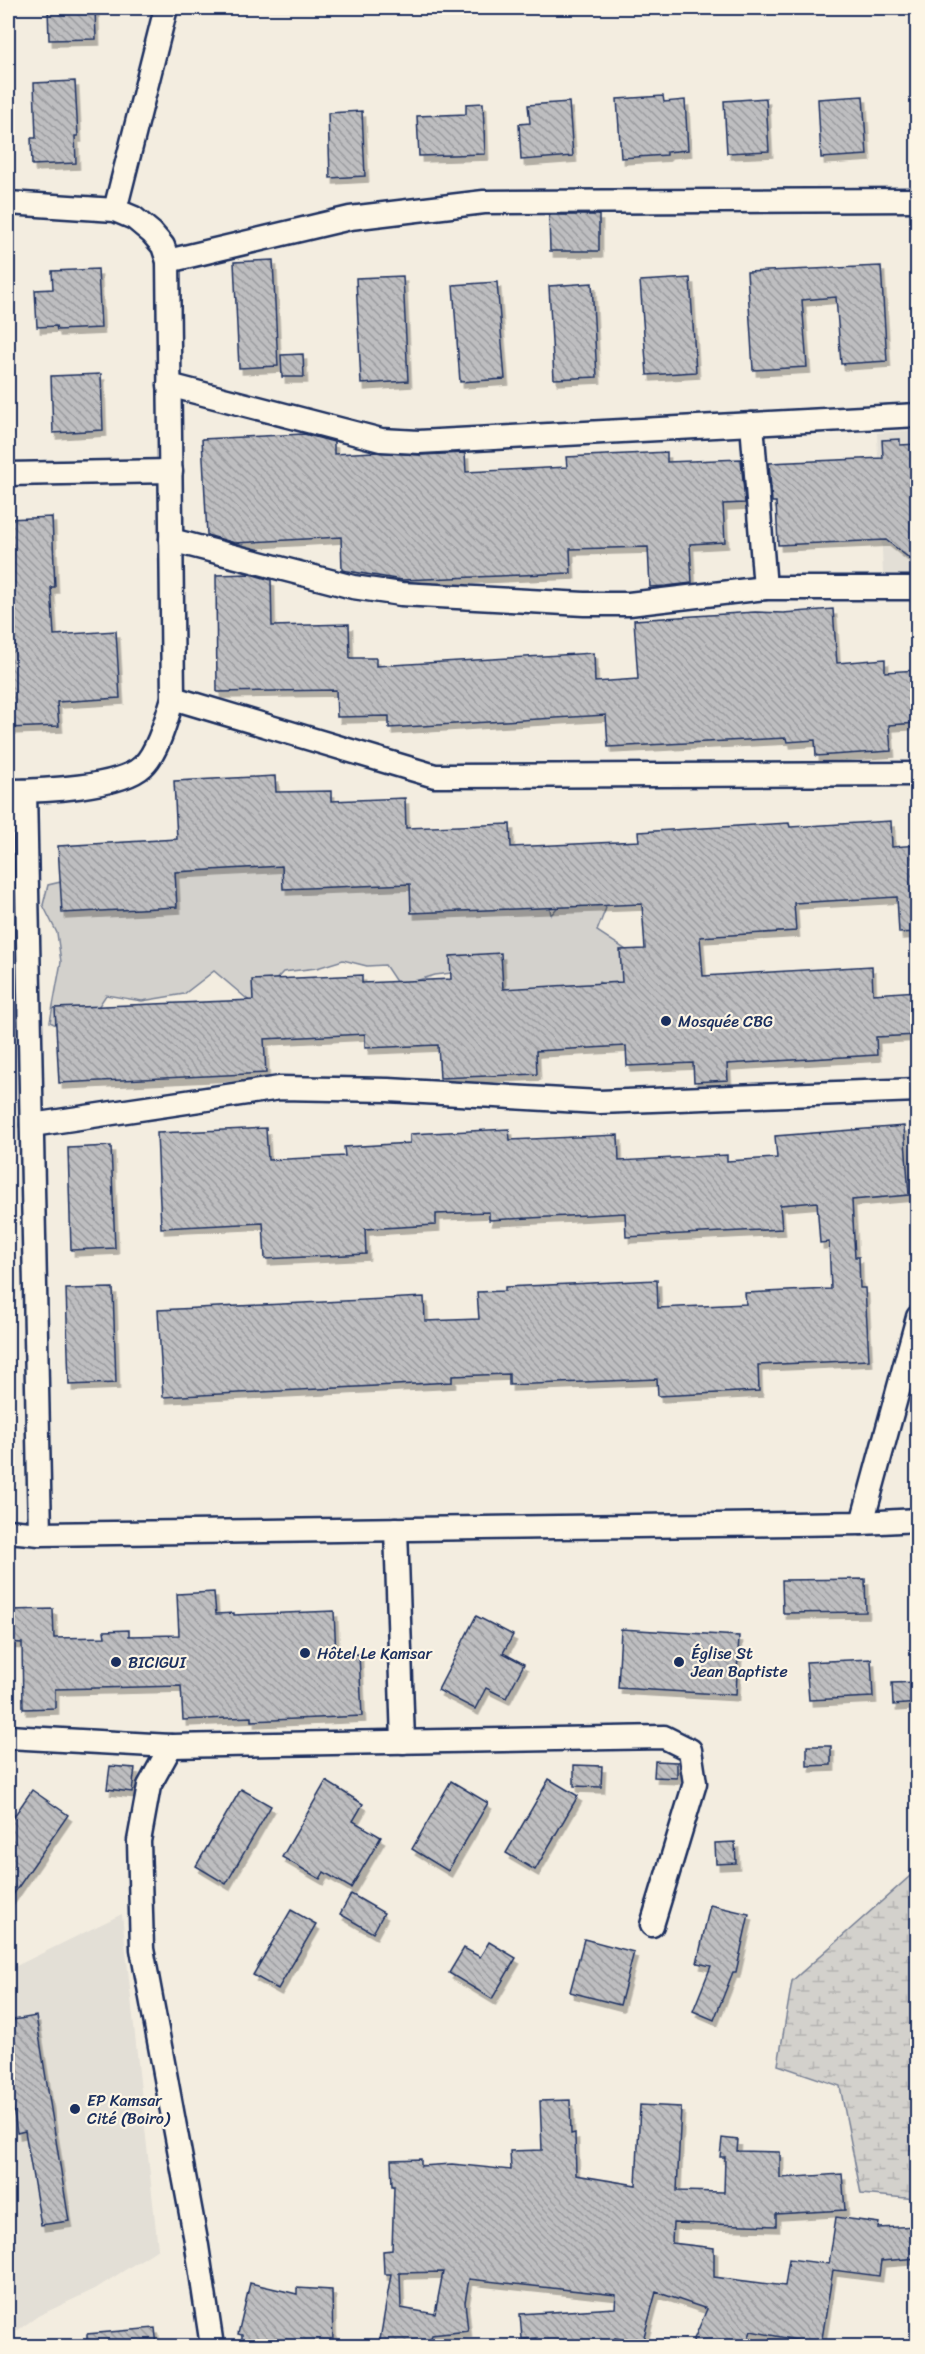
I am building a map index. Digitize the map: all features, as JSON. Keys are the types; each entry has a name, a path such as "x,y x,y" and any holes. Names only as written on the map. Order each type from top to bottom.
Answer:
{"street":[{"path":"115,210 165,8"},
{"path":"168,261 350,218 484,202 918,200"},
{"path":"8,202 115,210 134,218 152,233 163,246 168,261 173,698 160,737 143,766 111,783 16,791 32,1125 40,1534"},
{"path":"169,385 381,440 419,442 918,415"},
{"path":"752,424 765,588"},
{"path":"8,474 171,471"},
{"path":"171,540 353,587 402,594 584,604 629,604 765,588 918,588"},
{"path":"173,698 435,776 918,774"},
{"path":"32,1125 280,1088 388,1090 599,1102 918,1090"},
{"path":"862,1523 918,1317"},
{"path":"8,1531 40,1534 862,1523 918,1520"},
{"path":"396,1529 403,1742"},
{"path":"8,1737 171,1746 664,1737 690,1750 695,1783 652,1925"},
{"path":"171,1746 149,1786 139,1841 141,1949 197,2246 212,2346"}],"shaded area":[{"path":"917,430 917,595 884,597 877,433"},
{"name":"EP Kamsar Cité (Boiro)","path":"122,1914 158,2249 95,2289 38,2316 8,2337 8,1970"}],"green space":[{"path":"196,845 546,886 551,915 571,891 593,883 606,908 597,931 640,959 622,993 599,982 583,1007 518,1000 502,986 493,968 435,975 399,986 385,965 367,966 343,960 317,968 283,972 253,1004 214,971 184,994 142,1001 106,995 79,1036 50,1022 61,962 57,933 43,905 48,885 129,866"},
{"path":"917,1870 917,2199 861,2194 840,2086 778,2065 792,1981"}],"building":[{"path":"48,8 95,8 96,39 49,40"},
{"path":"75,81 78,136 75,136 76,163 32,165 31,138 36,138 34,83"},
{"path":"663,96 664,102 685,100 688,150 667,152 667,155 621,158 617,99"},
{"path":"863,96 867,155 821,158 818,99"},
{"path":"766,98 769,151 727,153 724,101"},
{"path":"569,102 573,156 521,160 519,124 530,123 528,105"},
{"path":"483,103 485,154 419,156 417,116 466,114 466,104"},
{"path":"362,111 365,176 330,178 328,113"},
{"path":"549,215 599,215 599,251 550,251"},
{"path":"273,260 278,366 239,368 234,262"},
{"path":"881,266 887,361 841,364 836,297 802,300 807,367 753,370 747,272"},
{"path":"98,269 101,328 57,330 56,326 37,327 35,290 53,289 52,271"},
{"path":"403,276 408,381 361,384 356,278"},
{"path":"690,278 696,372 647,375 640,281"},
{"path":"497,282 505,379 460,382 453,285"},
{"path":"592,283 597,377 554,379 549,286"},
{"path":"303,354 304,377 282,377 281,355"},
{"path":"101,374 103,430 53,433 51,376"},
{"path":"304,434 334,442 334,454 465,453 466,472 567,467 566,457 667,452 667,462 741,459 745,503 723,504 725,542 690,544 692,583 650,587 648,547 570,549 571,573 402,580 342,570 341,537 235,543 207,535 202,439"},
{"path":"900,439 900,445 918,444 918,565 886,540 778,545 776,502 772,502 769,463 883,458 882,440"},
{"path":"52,517 55,587 51,587 54,635 116,631 120,698 57,702 59,726 8,728 8,519"},
{"path":"250,574 271,580 272,626 349,624 350,658 376,658 376,666 594,653 595,682 638,679 634,620 833,609 837,663 885,659 885,672 918,670 918,723 889,725 891,751 816,756 815,740 787,742 786,738 608,747 606,715 389,728 389,716 337,717 336,690 217,692 216,575"},
{"path":"275,776 276,792 331,791 331,801 405,798 406,828 510,824 511,847 639,841 638,832 789,823 790,827 891,821 892,847 918,845 918,932 899,933 897,897 794,903 796,931 700,937 703,976 872,966 873,994 918,991 918,1035 876,1037 877,1055 727,1064 728,1080 694,1082 693,1063 627,1066 626,1046 536,1051 537,1074 440,1078 438,1045 365,1048 365,1034 264,1039 266,1073 59,1083 55,1008 253,1000 252,980 362,975 362,983 451,979 450,956 501,953 503,989 622,982 620,950 645,949 642,904 411,913 410,884 283,889 282,866 175,872 177,907 62,913 58,846 177,839 174,781"},
{"path":"904,1126 909,1195 852,1200 855,1257 859,1257 860,1288 865,1288 869,1360 758,1365 759,1391 658,1396 657,1379 509,1385 509,1374 452,1376 452,1382 163,1397 158,1310 424,1297 425,1321 479,1319 477,1292 505,1291 505,1287 657,1280 658,1308 746,1304 745,1293 831,1289 829,1242 820,1243 817,1202 780,1205 782,1229 626,1237 625,1213 489,1220 489,1212 436,1214 436,1225 365,1229 366,1254 265,1259 263,1223 161,1228 157,1133 266,1128 268,1160 345,1156 344,1147 410,1143 410,1134 509,1129 510,1140 618,1135 619,1161 727,1155 727,1161 777,1158 775,1136"},
{"path":"111,1146 115,1248 71,1250 68,1148"},
{"path":"113,1288 116,1383 69,1385 66,1289"},
{"path":"865,1579 866,1612 783,1613 782,1580"},
{"path":"214,1592 216,1614 334,1611 336,1655 359,1654 362,1716 251,1721 251,1717 183,1720 181,1686 55,1689 55,1708 23,1709 22,1643 8,1642 8,1610 53,1609 54,1638 105,1637 104,1631 129,1630 129,1636 179,1635 177,1594"},
{"path":"476,1616 513,1635 503,1653 524,1664 506,1698 486,1688 475,1709 438,1690"},
{"name":"Église St Jean Baptiste","path":"621,1629 739,1636 736,1695 618,1688"},
{"path":"871,1659 873,1697 809,1700 806,1662"},
{"path":"918,1682 918,1703 893,1705 892,1683"},
{"path":"807,1746 831,1746 831,1765 807,1766"},
{"path":"655,1761 677,1762 677,1778 654,1777"},
{"path":"574,1765 602,1766 601,1787 574,1786"},
{"path":"110,1766 135,1768 132,1792 107,1789"},
{"path":"549,1779 578,1796 535,1870 506,1853"},
{"path":"326,1781 363,1804 353,1821 381,1837 351,1888 324,1872 320,1879 282,1857"},
{"path":"451,1781 488,1803 448,1871 412,1849"},
{"path":"241,1789 271,1806 226,1884 196,1866"},
{"path":"32,1790 68,1815 8,1902 8,1825"},
{"path":"735,1842 736,1863 716,1864 715,1843"},
{"path":"351,1894 384,1913 373,1933 340,1914"},
{"path":"710,1905 749,1914 736,1972 733,1972 714,2020 693,2011 711,1966 697,1963"},
{"path":"291,1910 316,1924 278,1989 253,1975"},
{"path":"584,1939 634,1952 620,2005 570,1992"},
{"path":"489,1942 516,1958 492,1999 449,1973 464,1948 480,1957"},
{"path":"36,2016 69,2221 41,2225 25,2131 17,2133 8,2072 8,2021"},
{"path":"570,2100 571,2134 575,2133 576,2175 636,2185 640,2105 681,2107 677,2191 724,2192 725,2157 720,2157 722,2138 738,2140 737,2151 780,2152 780,2178 842,2174 845,2210 776,2214 776,2226 673,2223 672,2243 714,2248 714,2277 785,2286 789,2259 829,2264 836,2217 879,2223 878,2228 918,2226 918,2258 881,2261 879,2276 833,2270 821,2345 751,2331 746,2346 691,2346 707,2309 656,2292 642,2344 615,2338 614,2346 535,2346 537,2338 522,2339 520,2314 615,2308 616,2295 469,2279 465,2302 468,2331 432,2335 430,2343 414,2341 414,2346 379,2346 391,2274 384,2274 383,2251 392,2250 394,2186 392,2186 391,2160 421,2159 421,2166 452,2164 511,2170 510,2151 542,2150 540,2101","holes":["443,2272 435,2314 401,2308 400,2273 398,2273"]},
{"path":"250,2283 297,2294 297,2288 332,2290 333,2346 242,2346 242,2335 238,2334"},
{"path":"155,2328 157,2346 87,2346 87,2334"}],"place":[{"name":"Mosquée CBG","path":"666,1021"},
{"name":"Hôtel Le Kamsar","path":"305,1653"},
{"name":"BICIGUI","path":"116,1662"},
{"name":"Église St Jean Baptiste","path":"679,1662"},
{"name":"EP Kamsar Cité (Boiro)","path":"75,2109"}]}
